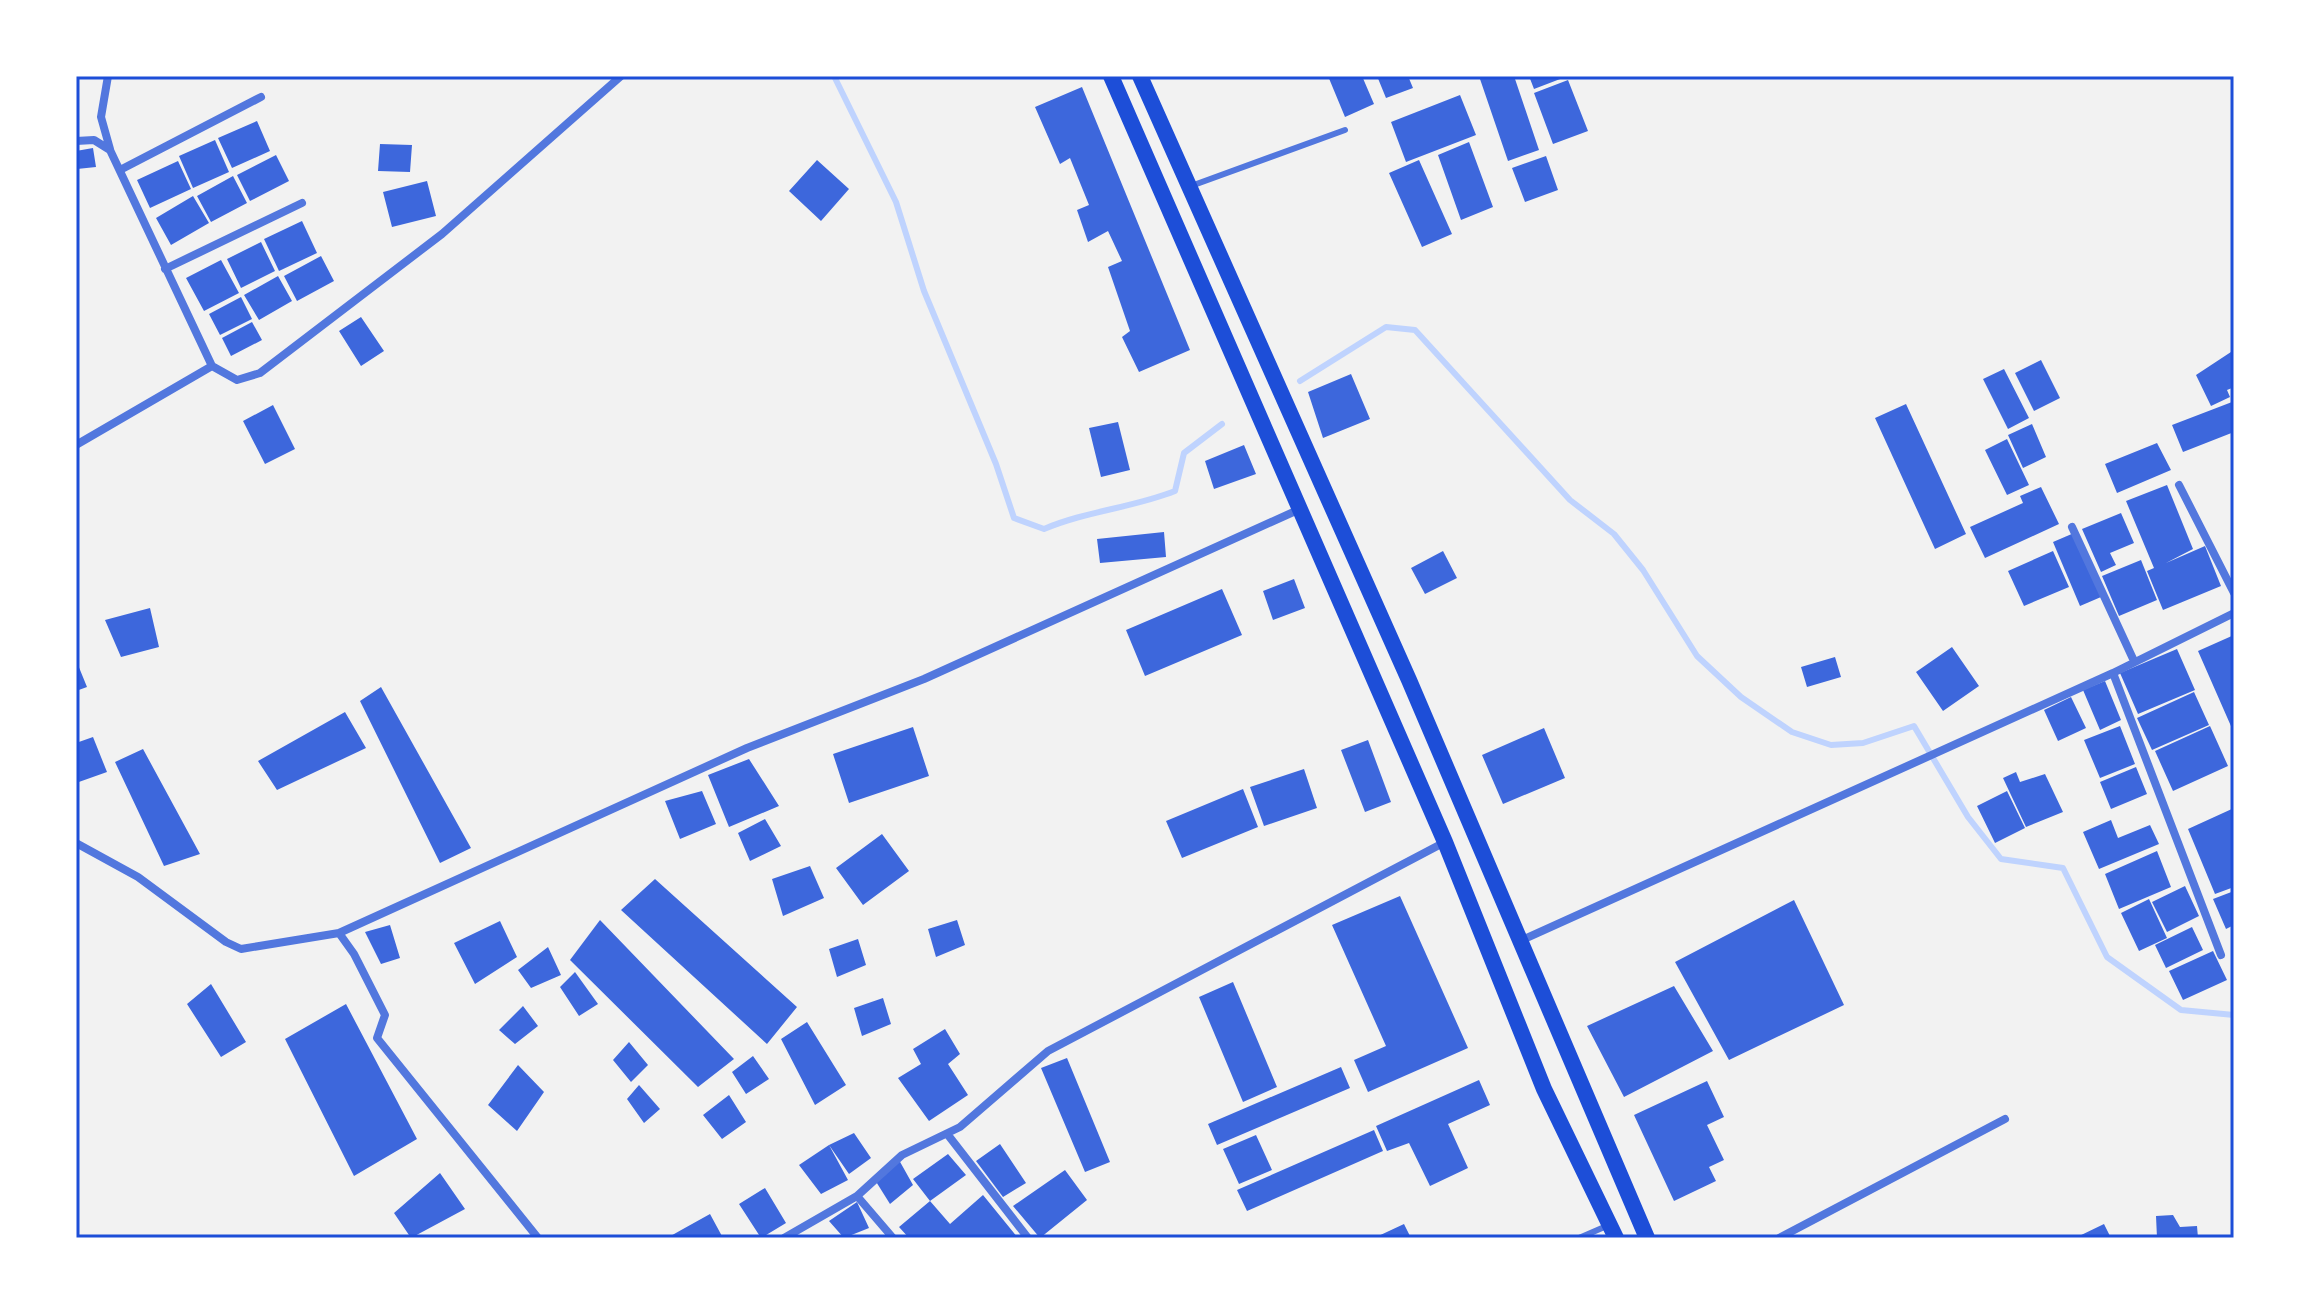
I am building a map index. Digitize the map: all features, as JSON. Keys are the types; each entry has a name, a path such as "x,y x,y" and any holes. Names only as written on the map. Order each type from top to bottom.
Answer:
{"main road":[{"path":"1111,76 1163,202 1301,509 1445,842 1544,1089 1613,1231"},
{"path":"1140,76 1191,186 1647,1238"}],"street":[{"path":"108,76 101,117 110,150 212,366 237,380 260,373 442,234 621,76"},
{"path":"120,170 261,97"},
{"path":"76,141 102,142 110,150"},
{"path":"165,269 302,203"},
{"path":"76,445 212,366"},
{"path":"2179,485 2234,593"},
{"path":"76,843 138,877 226,942 241,949 339,933 747,748 924,679 1301,509"},
{"path":"2072,527 2134,661"},
{"path":"1520,941 2113,673 2234,613"},
{"path":"2113,673 2221,955"},
{"path":"784,1238 857,1196 873,1178 902,1155 948,1135 1048,1051 1445,842"},
{"path":"339,933 354,954 385,1015 377,1038 538,1238"},
{"path":"1779,1238 2005,1119"},
{"path":"948,1135 1028,1238"},
{"path":"857,1196 893,1238"}],"lane":[{"path":"1191,186 1345,130"},
{"path":"1579,1238 1613,1231"}],"building":[{"path":"1328,76 1362,76 1374,104 1345,117"},
{"path":"1377,76 1408,76 1413,88 1386,98"},
{"path":"1514,76 1539,150 1508,161 1480,79"},
{"path":"1529,76 1568,76 1534,89"},
{"path":"1568,80 1588,131 1553,144 1534,93"},
{"path":"1082,87 1190,350 1139,372 1122,337 1130,331 1108,267 1122,261 1108,231 1088,242 1077,210 1089,205 1070,158 1060,164 1035,107"},
{"path":"1460,95 1476,135 1406,162 1391,122"},
{"path":"257,121 270,151 232,168 218,138"},
{"path":"215,140 229,172 193,188 179,156"},
{"path":"1469,142 1493,207 1461,220 1438,155"},
{"path":"380,144 412,145 410,172 378,171"},
{"path":"93,148 96,167 77,169 76,151"},
{"path":"276,155 289,181 250,201 237,175"},
{"path":"1546,156 1558,190 1525,202 1512,168"},
{"path":"817,160 849,189 821,221 789,191"},
{"path":"1419,160 1452,234 1422,247 1389,173"},
{"path":"178,161 191,189 150,208 137,180"},
{"path":"233,176 247,203 211,222 197,196"},
{"path":"427,181 436,216 392,227 383,192"},
{"path":"193,196 209,223 171,245 156,218"},
{"path":"302,221 317,253 279,271 264,239"},
{"path":"261,242 275,271 241,288 227,259"},
{"path":"321,256 334,281 297,301 284,276"},
{"path":"221,260 239,293 204,311 186,278"},
{"path":"278,276 292,301 259,320 244,295"},
{"path":"241,297 252,319 220,335 209,314"},
{"path":"361,317 384,351 361,366 339,331"},
{"path":"252,322 262,340 231,356 222,338"},
{"path":"2234,350 2234,392 2232,388 2227,390 2230,397 2211,406 2196,375"},
{"path":"2041,360 2060,398 2034,411 2015,373"},
{"path":"2004,369 2029,418 2008,429 1983,379"},
{"path":"1351,374 1370,419 1323,438 1308,392"},
{"path":"2232,402 2234,432 2183,452 2172,425"},
{"path":"1906,404 1966,534 1935,549 1875,418"},
{"path":"273,405 295,449 265,464 243,421"},
{"path":"1118,422 1130,470 1101,477 1089,428"},
{"path":"2032,424 2046,457 2023,468 2008,435"},
{"path":"2007,439 2029,485 2007,495 1985,450"},
{"path":"2157,443 2171,470 2117,493 2105,464"},
{"path":"1244,445 1256,474 1214,489 1205,461"},
{"path":"2167,485 2193,549 2166,563 2205,546 2221,586 2163,610 2147,571 2154,568 2126,501"},
{"path":"2041,487 2059,524 1985,558 1970,527 2023,503 2020,496"},
{"path":"2121,513 2134,543 2110,553 2116,565 2101,572 2082,529"},
{"path":"1164,532 1166,557 1100,563 1097,539"},
{"path":"2074,533 2101,597 2080,606 2053,542"},
{"path":"1443,551 1457,578 1425,594 1411,568"},
{"path":"2053,551 2069,587 2024,606 2008,571"},
{"path":"2141,560 2157,600 2119,616 2102,576"},
{"path":"1294,579 1305,608 1273,620 1263,591"},
{"path":"1222,589 1242,635 1145,676 1126,630"},
{"path":"150,608 159,647 121,657 105,620"},
{"path":"2234,635 2234,733 2198,651"},
{"path":"1952,647 1979,686 1943,711 1916,672"},
{"path":"2177,649 2195,690 2138,714 2120,673"},
{"path":"1835,657 1841,677 1807,687 1801,667"},
{"path":"76,660 87,687 76,691"},
{"path":"2105,681 2121,720 2100,730 2083,690"},
{"path":"381,687 471,848 440,863 360,701"},
{"path":"2194,692 2209,725 2152,750 2137,718"},
{"path":"2071,697 2086,728 2058,741 2044,710"},
{"path":"345,712 366,748 277,790 258,761"},
{"path":"2120,726 2135,764 2100,778 2084,740"},
{"path":"2210,726 2228,766 2173,791 2155,751"},
{"path":"913,727 929,776 849,803 833,754"},
{"path":"1544,728 1565,778 1503,804 1482,755"},
{"path":"93,737 107,772 76,783 76,743"},
{"path":"1368,740 1391,802 1365,812 1341,750"},
{"path":"143,749 200,854 164,866 115,762"},
{"path":"749,759 779,806 729,827 708,775"},
{"path":"2136,767 2147,794 2111,809 2100,782"},
{"path":"1304,769 1317,808 1264,826 1250,787"},
{"path":"2016,772 2020,782 2045,774 2063,812 2026,827 2003,778"},
{"path":"1243,789 1258,827 1182,858 1166,821"},
{"path":"702,791 716,824 680,839 665,801"},
{"path":"2007,791 2025,828 1995,843 1977,806"},
{"path":"2234,808 2234,887 2215,894 2188,829"},
{"path":"765,819 781,846 750,861 738,833"},
{"path":"2111,820 2118,838 2150,825 2159,844 2099,869 2083,832"},
{"path":"882,834 909,871 863,905 836,868"},
{"path":"2157,851 2171,887 2119,909 2105,874"},
{"path":"810,866 824,898 783,916 772,879"},
{"path":"655,879 797,1007 767,1044 621,910"},
{"path":"2185,886 2199,916 2167,932 2152,902"},
{"path":"2234,891 2234,925 2226,929 2213,899"},
{"path":"1400,896 1468,1048 1368,1092 1354,1060 1386,1046 1332,925"},
{"path":"2149,899 2167,938 2139,951 2121,913"},
{"path":"1794,900 1844,1005 1729,1060 1675,962"},
{"path":"600,920 734,1059 698,1087 570,960"},
{"path":"957,920 965,945 936,957 928,929"},
{"path":"500,921 517,957 475,984 454,943"},
{"path":"390,925 400,958 381,964 365,932"},
{"path":"2192,927 2203,950 2166,968 2155,945"},
{"path":"858,939 866,965 837,977 829,949"},
{"path":"548,947 561,975 531,988 518,970"},
{"path":"2213,951 2227,980 2183,1000 2169,971"},
{"path":"575,972 598,1004 579,1016 560,987"},
{"path":"1233,982 1277,1087 1243,1102 1199,997"},
{"path":"211,984 246,1042 221,1057 187,1004"},
{"path":"1674,986 1713,1051 1624,1097 1587,1026"},
{"path":"883,998 891,1024 862,1036 854,1008"},
{"path":"346,1004 417,1139 354,1176 285,1039"},
{"path":"523,1006 538,1026 515,1044 499,1030"},
{"path":"807,1022 846,1085 815,1105 781,1039"},
{"path":"945,1029 960,1054 948,1064 968,1095 929,1121 898,1078 921,1064 913,1049"},
{"path":"629,1042 648,1065 631,1082 613,1060"},
{"path":"753,1056 769,1079 746,1094 732,1072"},
{"path":"1067,1058 1110,1162 1085,1172 1041,1068"},
{"path":"518,1065 544,1092 517,1131 488,1105"},
{"path":"1341,1067 1350,1088 1217,1145 1208,1124"},
{"path":"1479,1080 1490,1105 1448,1124 1468,1168 1430,1186 1409,1143 1387,1151 1376,1126"},
{"path":"1707,1081 1724,1117 1707,1125 1724,1160 1709,1167 1716,1181 1674,1201 1634,1115"},
{"path":"639,1085 660,1109 644,1123 627,1099"},
{"path":"729,1095 746,1122 722,1139 703,1115"},
{"path":"1374,1130 1383,1151 1247,1211 1237,1190"},
{"path":"854,1133 871,1158 849,1174 829,1145"},
{"path":"1256,1135 1272,1170 1239,1184 1223,1149"},
{"path":"1000,1144 1026,1183 1003,1197 976,1161"},
{"path":"829,1145 848,1180 821,1194 799,1165"},
{"path":"948,1154 966,1175 930,1201 913,1179"},
{"path":"899,1160 913,1185 890,1204 875,1180"},
{"path":"1065,1170 1087,1200 1040,1238 1013,1206"},
{"path":"440,1173 465,1209 411,1238 394,1213"},
{"path":"765,1188 786,1223 761,1238 739,1204"},
{"path":"983,1195 1018,1238 909,1238 899,1227 930,1201 950,1224"},
{"path":"857,1202 869,1228 844,1238 829,1221"},
{"path":"710,1214 723,1238 667,1238 683,1229"},
{"path":"2173,1215 2180,1227 2197,1226 2198,1238 2157,1238 2156,1216"},
{"path":"1404,1224 1411,1238 1374,1238"},
{"path":"2104,1224 2111,1238 2075,1238"}],"waterway":[{"path":"834,76 896,202 924,291 996,464 1014,518 1044,529 1175,491 1184,453 1222,424"},
{"path":"1300,381 1386,327 1415,330 1570,500 1614,534 1643,570 1697,656 1741,697 1792,732 1831,745 1863,743 1914,726 1968,817 2001,859 2063,868 2107,957 2181,1010 2234,1015"}]}
